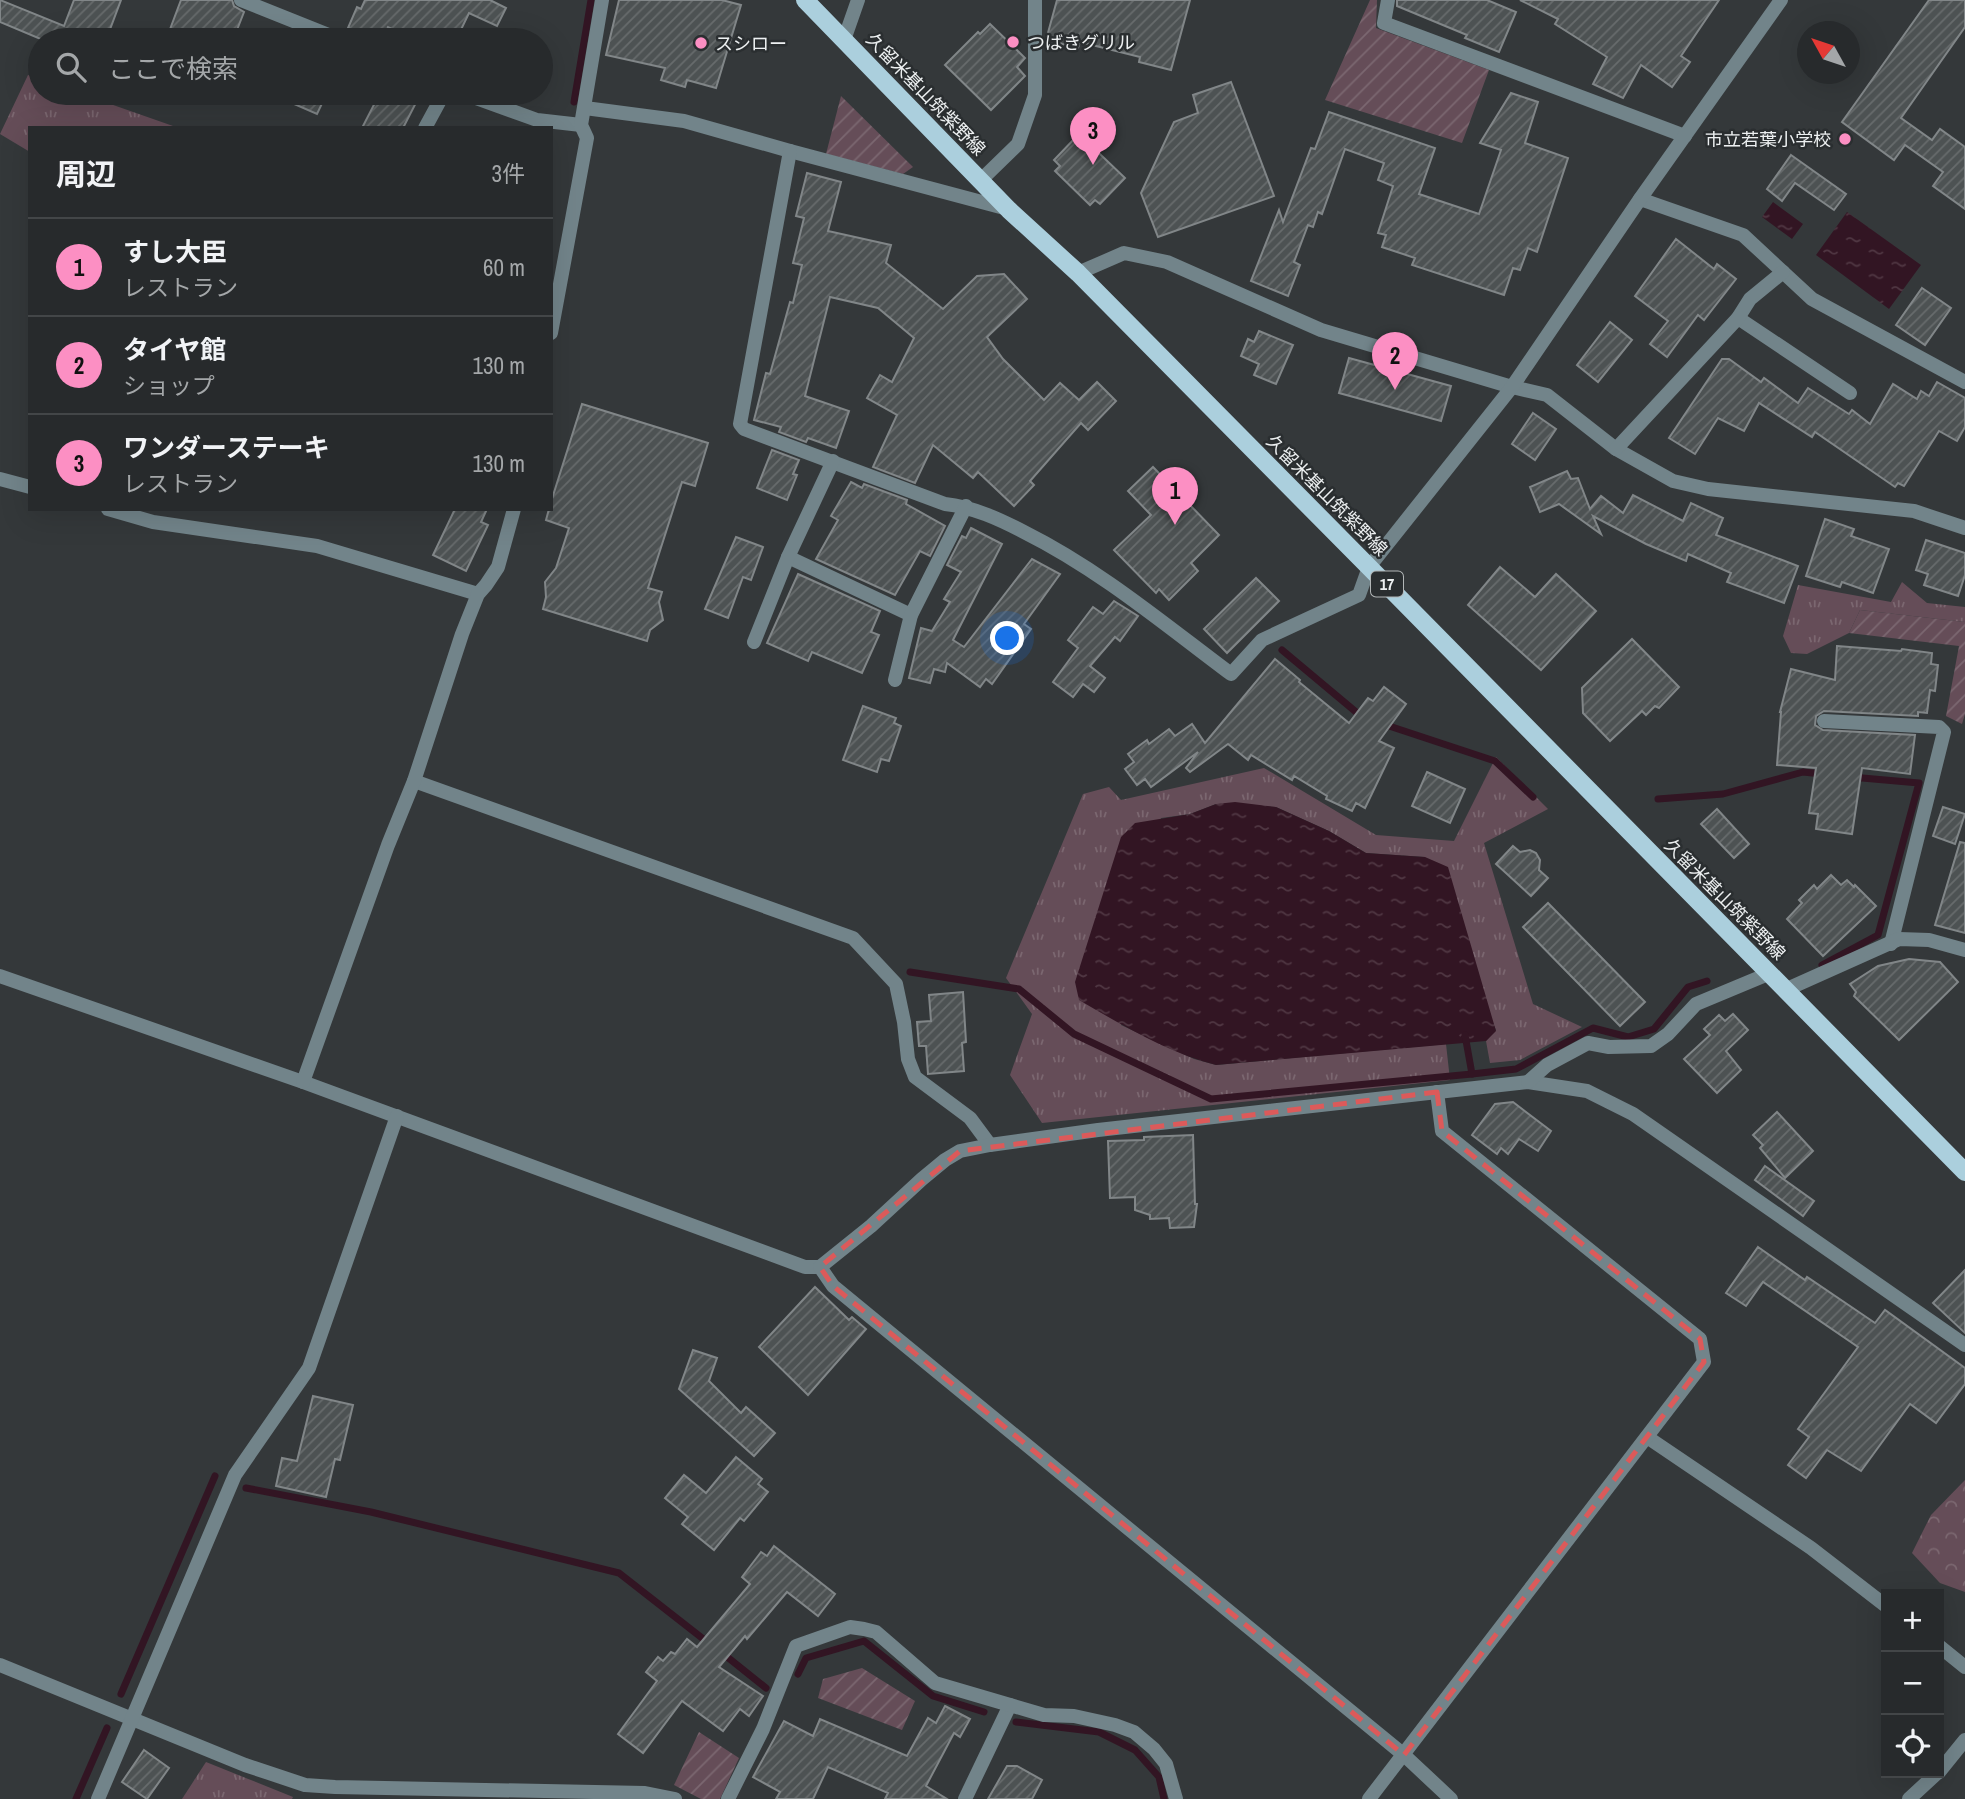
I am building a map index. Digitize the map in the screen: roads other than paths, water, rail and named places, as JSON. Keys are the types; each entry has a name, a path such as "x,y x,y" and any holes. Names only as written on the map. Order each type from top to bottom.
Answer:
{"main road":[{"name":"久留米基山筑紫野線","path":"805,0 1965,1172"}],"street":[{"path":"241,0 311,28"},
{"path":"553,321 587,138 581,125 602,0"},
{"path":"844,40 858,0"},
{"path":"981,180 1018,144 1035,95 1035,0"},
{"path":"1388,0 1384,23 1685,136"},
{"path":"790,151 740,424 744,429 944,504 966,506 1060,550 1104,578 1231,674 1262,640 1359,595 1369,567 1511,387 1781,0"},
{"path":"426,126 437,105"},
{"path":"495,105 537,120 581,125"},
{"path":"585,108 684,121 1010,210"},
{"path":"1640,199 1742,235 1812,299 1965,382"},
{"path":"1078,273 1124,253 1167,262 1321,330 1511,387 1548,395 1616,449 1673,481 1914,511 1965,528"},
{"path":"1616,449 1738,318 1750,299 1783,272"},
{"path":"1738,318 1850,393"},
{"path":"754,642 788,558 833,461"},
{"path":"0,479 28,486"},
{"path":"895,680 911,615 966,506"},
{"path":"115,511 153,522 317,546 478,594"},
{"path":"303,1082 388,845 414,781 462,634 478,594 498,567 513,511"},
{"path":"788,558 911,615"},
{"path":"1824,721 1939,727 1944,732 1891,944"},
{"path":"414,781 853,938 896,984 905,1022 908,1059 915,1077 970,1118 990,1144"},
{"path":"1785,990 1899,939 1929,940 1965,950"},
{"path":"1528,1082 1546,1065 1588,1043 1609,1047 1651,1046 1668,1034 1696,1004 1768,974"},
{"path":"0,976 303,1082 805,1267 820,1267 945,1160 960,1152 990,1144 1528,1082 1587,1091 1633,1114 1965,1345"},
{"path":"1368,1799 1703,1362 1700,1339 1442,1131 1437,1092"},
{"path":"98,1799 235,1475 309,1368 397,1116"},
{"path":"820,1267 833,1286 1404,1755 1451,1799"},
{"path":"1647,1437 1811,1548 1881,1601"},
{"path":"728,1799 764,1729 796,1646 850,1627 876,1632 935,1683 1044,1715 1074,1716 1134,1732 1154,1749 1166,1764 1176,1799"},
{"path":"1944,1650 1965,1667"},
{"path":"0,1665 245,1765 305,1785 645,1793 675,1799"},
{"path":"965,1799 1010,1704"},
{"path":"1944,1765 1965,1740"},
{"path":"1909,1799 1932,1778"}],"water":[{"path":"1773,202 1803,224 1792,239 1762,217"},
{"path":"1847,212 1921,265 1889,309 1816,255"},
{"path":"1235,802 1276,807 1329,831 1366,853 1425,857 1448,867 1496,1031 1486,1041 1216,1065 1163,1046 1079,1000 1075,982 1121,837 1135,823 1190,814 1216,804"}],"waterway":[{"path":"574,102 591,0"},
{"path":"1282,650 1362,717"},
{"path":"1383,724 1495,761 1533,797"},
{"path":"1658,799 1723,794 1803,772 1822,774"},
{"path":"1822,965 1878,935 1919,783 1851,777"},
{"path":"910,972 1019,989 1074,1034 1211,1099 1472,1074"},
{"path":"1465,1035 1472,1074 1516,1069 1593,1028 1628,1037 1654,1029 1688,987 1707,981"},
{"path":"121,1694 215,1476"},
{"path":"246,1488 371,1512 619,1573 711,1645"},
{"path":"798,1674 806,1658 864,1641 933,1696 984,1712"},
{"path":"721,1652 766,1688"},
{"path":"1016,1722 1099,1732 1135,1750 1159,1777 1164,1799"},
{"path":"76,1799 107,1728"}],"place":[{"name":"つばきグリル","path":"1013,42"},
{"name":"スシロー","path":"701,43"},
{"name":"市立若葉小学校","path":"1845,139"},
{"name":"ワンダーステーキ","path":"1093,165"},
{"name":"タイヤ館","path":"1395,390"},
{"name":"すし大臣","path":"1175,525"}]}
